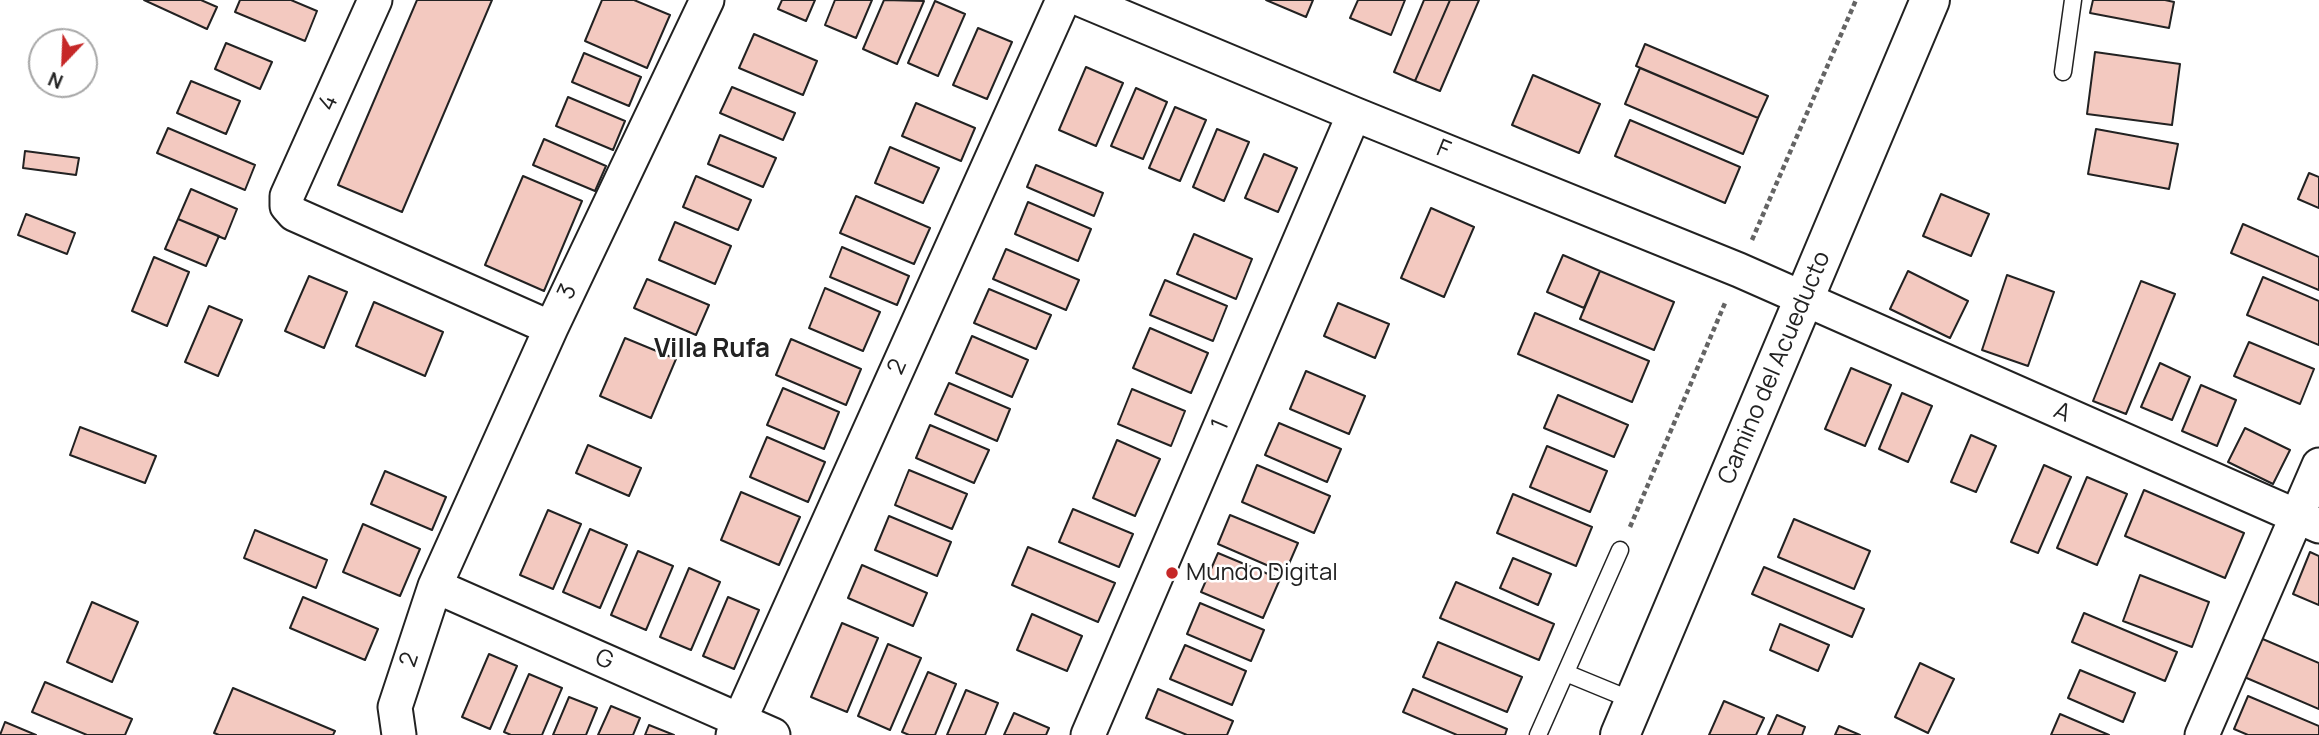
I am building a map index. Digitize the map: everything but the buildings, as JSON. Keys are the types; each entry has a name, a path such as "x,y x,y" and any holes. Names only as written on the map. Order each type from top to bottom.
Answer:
{"main road":[{"name":"Camino del Acueducto","path":"1627,718 1930,0"}],"street":[{"name":"4","path":"375,0 287,196 287,206 294,214 551,328"},
{"name":"3","path":"435,586 551,328 707,0"},
{"name":"2","path":"736,727 1063,0"},
{"name":"F","path":"1082,0 1116,7 1354,114 1739,270 1804,299"},
{"name":"1","path":"1088,735 1354,114"},
{"name":"A","path":"1804,299 2308,521"},
{"path":"2202,735 2308,521 2319,465"},
{"name":"2","path":"399,735 395,707 435,586"},
{"name":"G","path":"435,586 736,727 773,735"}],"lane":[{"path":"2063,72 2073,0"},
{"path":"1538,735 1620,550"},
{"path":"1566,673 1627,718"}],"place":[{"name":"Mundo Digital","path":"1172,573"}],"district":[{"name":"Villa Rufa","path":"712,350"}]}
